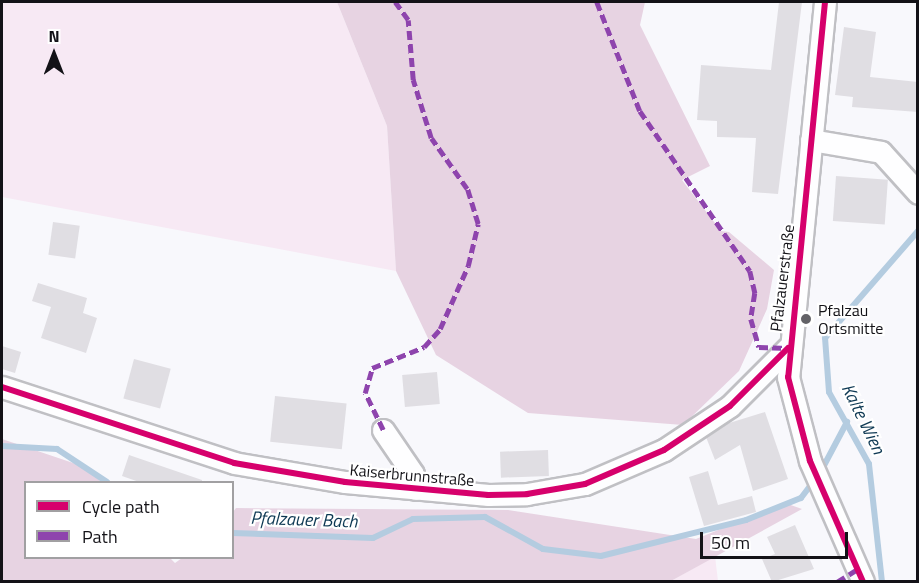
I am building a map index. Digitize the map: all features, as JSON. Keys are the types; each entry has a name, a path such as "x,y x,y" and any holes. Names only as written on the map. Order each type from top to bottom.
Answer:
{"street":[{"name":"Pfalzauerstraße","path":"825,2 788,348 792,398 810,461 863,582"},
{"path":"811,141 881,152 918,193"},
{"name":"Kaiserbrunnstraße","path":"2,387 234,463 415,489 488,495 555,492 625,469 702,427 788,348"},
{"path":"383,430 413,474 415,489"}],"shaded area":[{"path":"2,2 337,2 387,126 396,271 2,197"},
{"path":"337,2 645,2 640,25 710,166 682,180 721,231 729,232 774,270 767,309 739,371 683,425 528,413 436,355 396,271 387,126"},
{"path":"2,439 88,468 100,481 24,481 24,559 171,559 175,563 181,559 234,559 234,511 236,508 508,510 696,539 785,503 802,509 671,581 2,581"},
{"path":"715,556 718,581 671,581"}],"building":[{"path":"779,2 802,2 778,194 752,192 756,138 717,137 717,121 697,120 701,65 771,70"},
{"path":"844,27 876,32 870,77 918,82 918,112 852,107 853,97 835,95"},
{"path":"836,176 888,180 885,225 833,221"},
{"path":"53,222 80,226 75,258 48,255"},
{"path":"38,283 87,298 83,313 97,318 86,353 41,338 51,307 32,301"},
{"path":"2,346 21,352 15,373 2,369"},
{"path":"134,359 171,369 160,408 123,399"},
{"path":"437,372 440,404 405,407 402,375"},
{"path":"275,396 347,404 342,449 270,442"},
{"path":"765,412 788,479 753,491 740,445 715,460 706,437 726,424"},
{"path":"548,450 549,476 501,478 500,452"},
{"path":"129,455 202,481 136,481 122,476"},
{"path":"708,471 718,505 752,496 756,512 704,526 689,477"},
{"path":"795,525 814,569 772,582 762,559 775,554 767,537"}],"waterway":[{"name":"Kalte Wien","path":"882,582 869,464 829,392 825,338 918,231"},
{"name":"Pfalzauer Bach","path":"820,473 847,422"},
{"name":"Pfalzauer Bach","path":"2,446 57,449 105,481"},
{"name":"Pfalzauer Bach","path":"234,533 373,538 413,519 485,517 543,549 601,556 746,520 801,498 814,481"}],"marked path":[{"path":"383,430 365,393 372,368 424,347 440,329 468,266 478,224 467,189 431,138 413,80 408,20 395,2"},
{"path":"597,2 640,111 750,271 755,293 751,319 759,347 788,348"},
{"path":"837,582 858,569"}],"cycle path":[{"path":"825,2 788,377 810,461 863,582"},
{"path":"2,387 234,463 345,482 488,495 527,494 585,484 664,450 730,406 788,348"}],"place":[{"name":"Pfalzau Ortsmitte","path":"806,319"}]}
